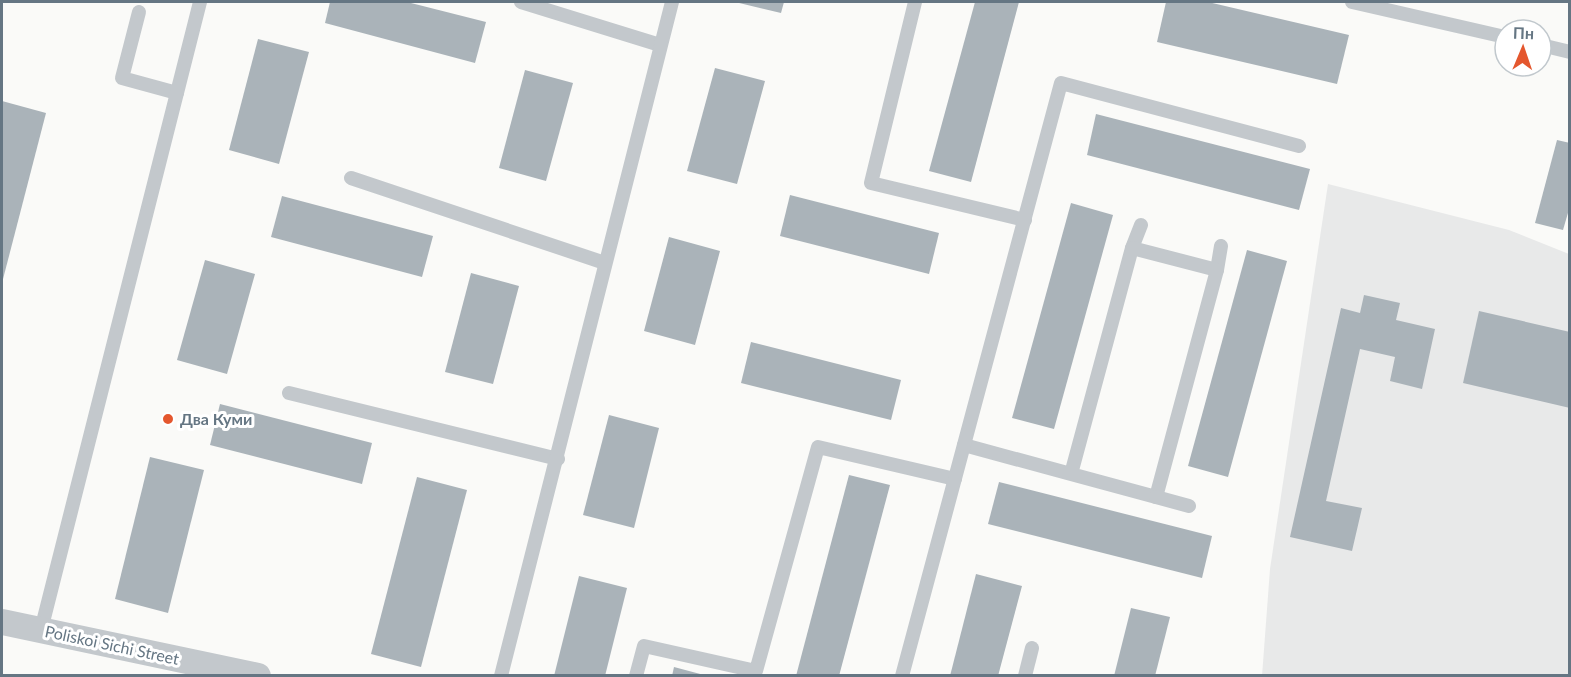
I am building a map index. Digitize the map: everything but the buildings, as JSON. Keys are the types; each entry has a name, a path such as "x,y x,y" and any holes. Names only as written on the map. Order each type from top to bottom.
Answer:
{"street":[{"name":"Poliskoi Sichi Street","path":"2,622 258,675"}],"lane":[{"path":"41,630 200,2"},
{"path":"521,2 660,45"},
{"path":"501,675 558,459 605,263 672,2"},
{"path":"915,2 871,183 1025,220"},
{"path":"1352,2 1493,34"},
{"path":"139,12 122,78 177,93"},
{"path":"1553,48 1569,52"},
{"path":"902,675 1061,83 1299,146"},
{"path":"351,178 605,263"},
{"path":"1071,474 1132,248 1141,225"},
{"path":"1156,497 1217,270 1221,246"},
{"path":"1132,248 1217,270"},
{"path":"289,393 558,459"},
{"path":"964,446 1189,506"},
{"path":"636,675 644,646 756,671 818,447 955,479"},
{"path":"1025,675 1032,648"}],"shaded area":[{"path":"1328,184 1509,230 1569,254 1569,675 1262,676 1270,569"}],"place":[{"name":"Два Куми","path":"168,419"}]}
